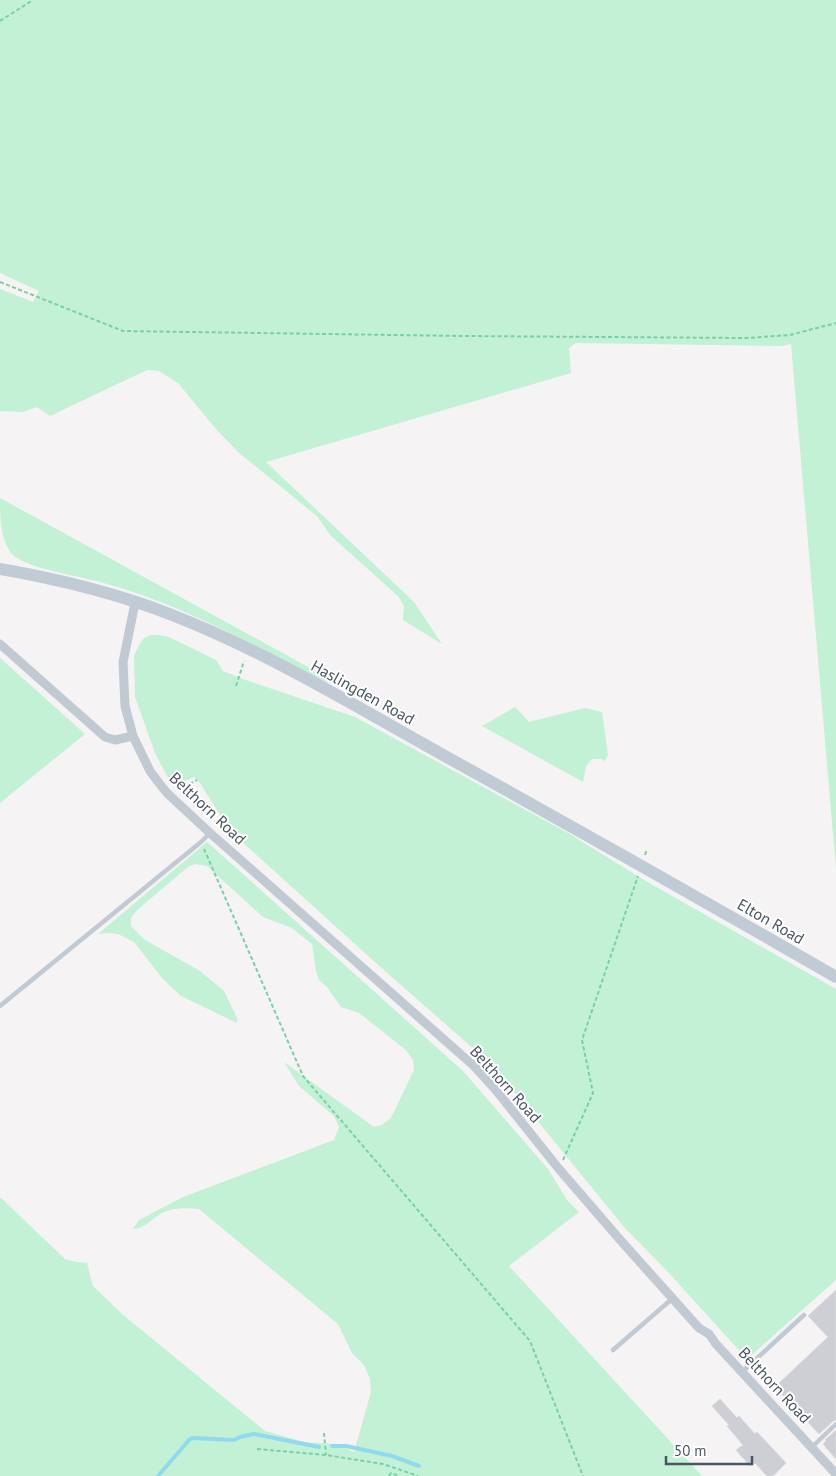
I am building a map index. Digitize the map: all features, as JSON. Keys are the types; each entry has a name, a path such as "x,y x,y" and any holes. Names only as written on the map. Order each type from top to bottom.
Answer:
{"main road":[{"name":"Haslingden Road","path":"0,569 80,586 135,602 172,615 248,650 284,668 690,893"},
{"name":"Elton Road","path":"690,893 836,977"}],"street":[{"name":"Belthorn Road","path":"135,602 123,662 125,706 133,736 150,772 169,795 210,833 474,1066 622,1242 699,1328 709,1334 716,1344 836,1474"},
{"path":"0,644 105,737 115,740 133,736"}],"lane":[{"path":"0,1006 210,833"},
{"path":"613,1350 673,1298"},
{"path":"742,1372 804,1315"},
{"path":"812,1446 836,1424"}],"path":[{"path":"0,22 33,0"},
{"path":"0,282 123,331 746,338 790,335 836,323"},
{"path":"236,686 248,650"},
{"path":"169,795 197,780"},
{"path":"201,842 303,1076 530,1341 583,1476"},
{"path":"559,1169 593,1093 582,1040 642,866"},
{"path":"324,1433 326,1455"},
{"path":"257,1449 326,1455 383,1464 418,1476"},
{"path":"389,1476 391,1473 399,1476"}],"green space":[{"path":"0,0 836,0 836,869 791,344 782,346 576,343 569,348 571,373 266,462 414,602 442,644 403,620 404,606 398,596 331,536 317,516 239,453 216,429 178,383 159,371 147,370 50,416 37,407 23,412 0,411 0,289 33,302 39,291 0,273"},
{"path":"0,498 339,684 326,682 215,626 159,601 100,582 52,571 17,558 7,547 3,534"},
{"path":"151,635 169,637 216,660 223,671 355,717 568,833 644,880 836,989 836,1280 747,1359 668,1272 624,1227 491,1064 230,831 200,783 194,777 178,784 167,776 155,753 135,697 134,656 144,638"},
{"path":"0,658 85,734 0,803"},
{"path":"515,707 529,722 585,708 602,712 608,755 605,761 592,759 586,766 583,782 482,726"},
{"path":"207,842 463,1071 548,1169 567,1200 579,1212 509,1266 702,1476 0,1476 0,1197 65,1259 87,1263 93,1286 122,1314 265,1431 304,1442 337,1444 354,1452 371,1392 370,1379 364,1365 352,1353 338,1324 199,1209 181,1208 168,1210 145,1225 133,1229 139,1220 183,1197 334,1140 339,1127 334,1116 299,1086 284,1062 374,1127 382,1125 391,1118 414,1070 413,1060 406,1050 359,1013 341,1007 327,987 319,980 312,944 292,928 263,917 207,866 196,864 189,866 137,910 131,918 131,926 145,940 200,971 224,991 237,1018 237,1023 181,996 162,978 134,942 118,934 98,934"}],"building":[{"path":"836,1290 836,1420 819,1434 775,1387 828,1337 808,1316"},
{"path":"720,1399 737,1418 739,1416 755,1434 757,1432 786,1463 773,1476 767,1476 755,1463 750,1466 736,1450 743,1445 712,1406"},
{"path":"836,1430 836,1459 823,1444"}],"waterway":[{"path":"158,1476 192,1438 234,1440 254,1434 319,1447"},
{"path":"332,1446 346,1446 392,1456 419,1466"}]}
